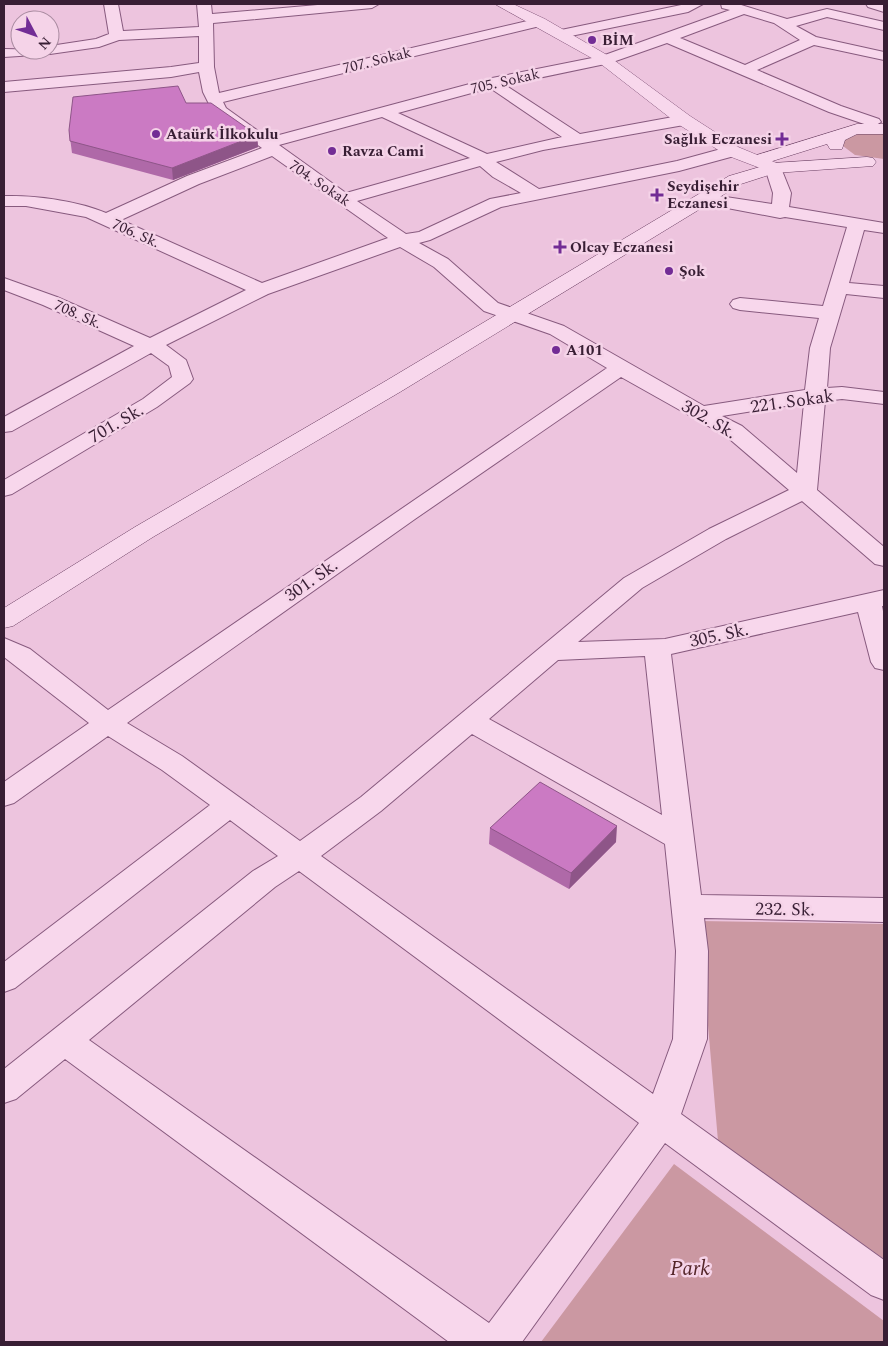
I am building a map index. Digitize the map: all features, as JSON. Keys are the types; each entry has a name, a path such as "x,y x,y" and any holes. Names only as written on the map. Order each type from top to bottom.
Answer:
{"main road":[{"path":"502,4 540,22 605,60 684,120 732,151 765,164"},
{"path":"4,600 501,311 706,199 735,180 806,145 881,123"},
{"path":"851,131 838,137 835,142 837,148 843,154 876,163"},
{"path":"806,145 825,150 828,159 824,165"},
{"path":"4,620 719,174 765,164 824,165 876,163"}],"street":[{"path":"111,4 116,36"},
{"path":"60,49 91,45 116,36 206,12 372,4"},
{"path":"721,4 779,20 784,25 812,40 884,56"},
{"path":"873,4 884,8"},
{"path":"561,34 688,5"},
{"name":"705. Sokak","path":"106,220 269,147 385,112 492,84 605,60 743,10"},
{"name":"704. Sokak","path":"206,12 209,86 220,111 403,241 441,263 501,311"},
{"path":"784,25 827,13 884,26"},
{"name":"707. Sokak","path":"214,99 540,22"},
{"path":"666,37 835,109 881,123"},
{"path":"746,70 812,40"},
{"path":"4,87 171,72 207,66"},
{"path":"492,84 577,138"},
{"path":"385,112 485,161 499,172 537,195"},
{"path":"344,199 436,172 577,138 684,120"},
{"path":"4,426 151,346 261,290 338,260 424,236 496,203 679,166 732,151"},
{"path":"765,164 782,193 780,213"},
{"path":"706,199 780,213 884,228"},
{"name":"706. Sk.","path":"4,201 35,203 91,213 261,290"},
{"path":"4,1089 264,879 300,856 371,804 633,583 668,560 766,508 806,491 820,348 839,288 855,224"},
{"path":"815,395 809,386 809,369 823,312 855,224"},
{"path":"4,300 12,287"},
{"name":"708. Sk.","path":"12,287 151,346"},
{"path":"839,288 884,292"},
{"path":"740,304 823,312"},
{"name":"302. Sk.","path":"501,311 557,330 734,431 884,559"},
{"name":"701. Sk.","path":"4,489 150,403 183,379 179,364 165,352 151,346"},
{"name":"301. Sk.","path":"4,796 621,368"},
{"name":"221. Sokak","path":"700,413 815,395 842,394 884,398"},
{"path":"876,600 884,662"},
{"name":"305. Sk.","path":"552,652 656,647 788,621 876,600"},
{"path":"4,646 21,655 107,723 172,763 884,1282"},
{"path":"499,1342 661,1121 690,1038 692,951 660,660 656,647"},
{"path":"470,720 679,838"},
{"path":"4,979 230,805"},
{"name":"232. Sk.","path":"686,906 884,910"},
{"path":"64,1040 466,1332 486,1342"}],"green space":[{"path":"861,133 884,134 884,159 855,155 843,146 846,138"},
{"path":"699,921 884,924 884,1259 718,1141"},
{"name":"Park","path":"674,1164 884,1321 884,1342 541,1342"}],"building":[{"name":"Ataürk İlkokulu","path":"178,86 186,103 211,103 257,135 172,168 70,141 69,130 73,97"},
{"path":"540,782 617,826 571,873 490,828"}],"place":[{"name":"BİM","path":"592,40"},
{"name":"Ataürk İlkokulu","path":"156,134"},
{"name":"Sağlık Eczanesi","path":"782,139"},
{"name":"Ravza Cami","path":"332,151"},
{"name":"Seydişehir Eczanesi","path":"657,195"},
{"name":"Olcay Eczanesi","path":"560,247"},
{"name":"Şok","path":"669,271"},
{"name":"A101","path":"556,350"}]}
